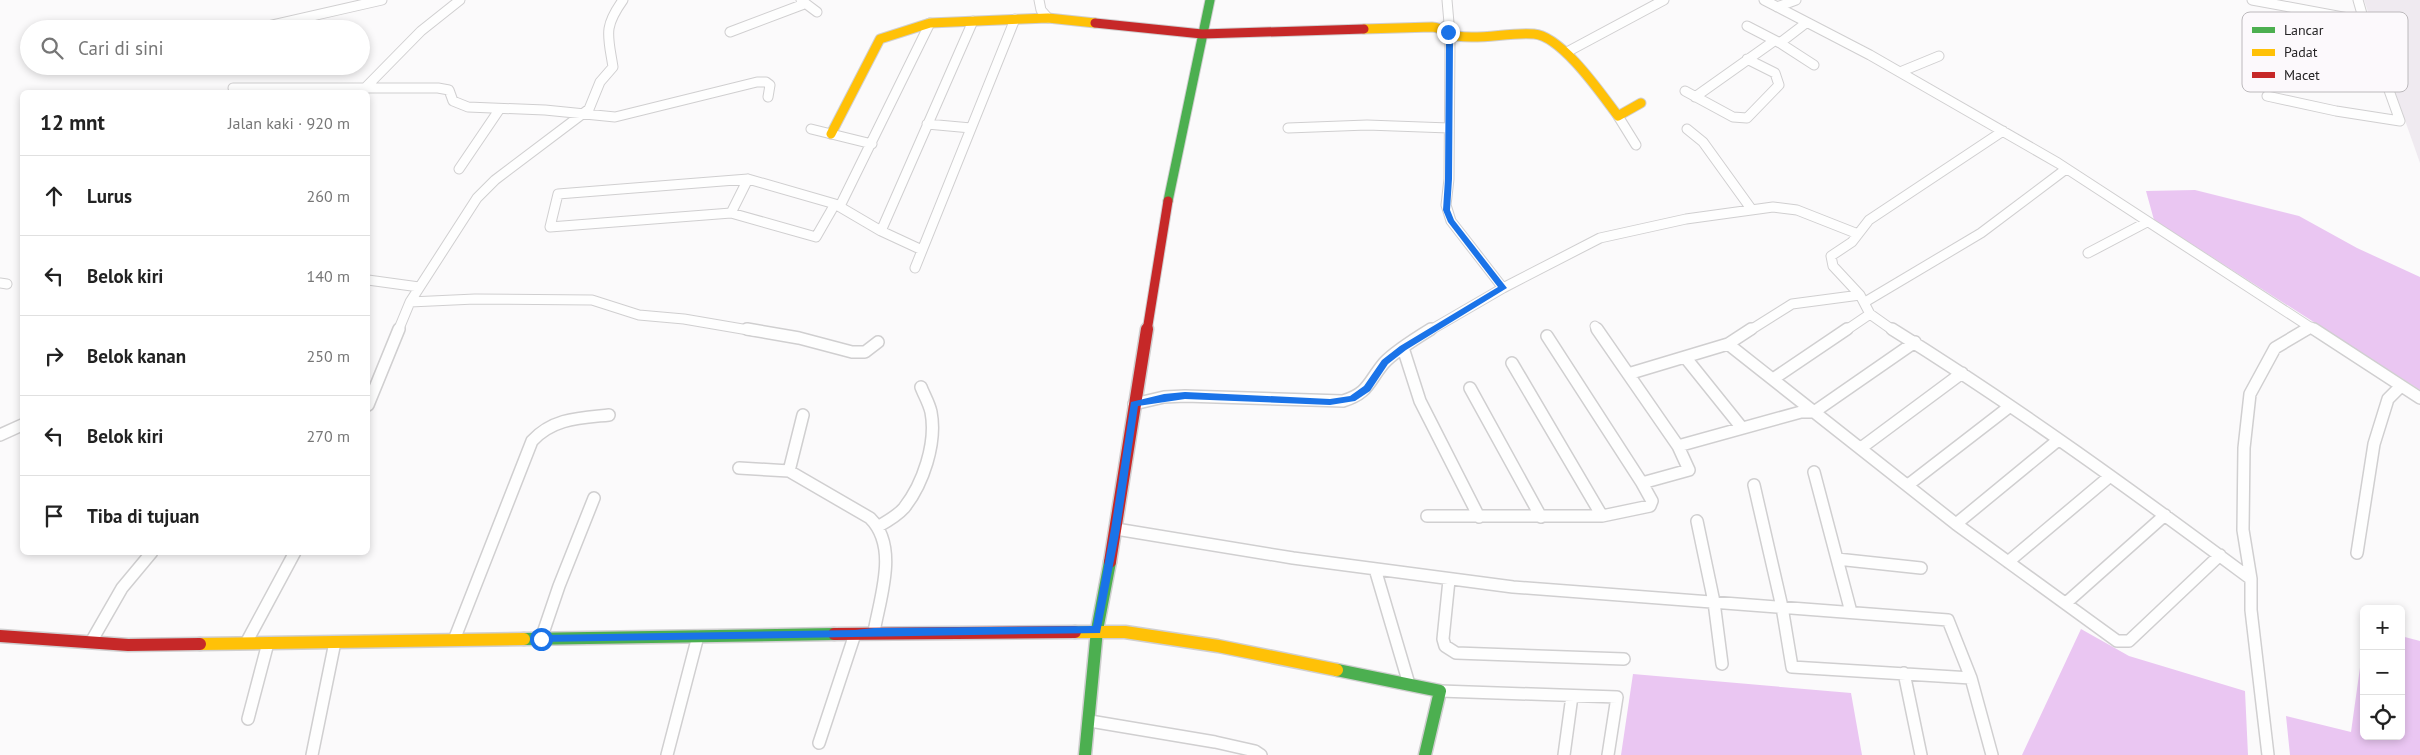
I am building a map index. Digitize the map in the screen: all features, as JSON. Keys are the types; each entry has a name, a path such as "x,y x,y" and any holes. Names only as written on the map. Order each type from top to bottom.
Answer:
{"street":[{"path":"294,20 382,0"},
{"path":"361,90 415,37 460,0"},
{"path":"370,400 410,302 469,210 486,188 583,114 594,100 602,79 613,67 607,31 613,14 623,0"},
{"path":"1039,0 1041,10 1048,18"},
{"path":"1085,755 1090,721 1097,630 1116,529 1134,404 1172,179 1210,0"},
{"path":"1443,28 1449,22 1447,0"},
{"path":"1567,52 1664,0"},
{"path":"1764,0 1900,72 2066,169 2420,398"},
{"path":"1777,7 1796,0"},
{"path":"2252,0 2316,12"},
{"path":"730,32 802,2 817,12"},
{"path":"831,134 880,39 930,23 1048,18 1202,34 1443,28 1455,36 1536,34 1554,41 1567,52 1618,116 1636,145"},
{"path":"915,268 1015,19"},
{"path":"880,231 973,21"},
{"path":"922,250 880,231 838,205 748,179 558,194 550,227 730,213 816,237 838,205 872,144 930,23"},
{"path":"1695,97 1747,59 1806,23"},
{"path":"1747,26 1814,65"},
{"path":"1455,36 1451,38 1450,42 1447,214 1503,288"},
{"path":"1900,72 1940,56"},
{"path":"1685,91 1733,117 1747,118 1779,85 1775,73 1747,59"},
{"path":"233,88 366,87 446,89 451,93 453,101 461,106 499,110 545,110 615,117 757,82 766,82 770,85 768,97"},
{"path":"2266,96 2336,111 2400,121 2390,92"},
{"path":"1618,116 1641,103"},
{"path":"459,170 499,110"},
{"path":"927,124 971,128"},
{"path":"1288,128 1367,125 1449,128"},
{"path":"1687,129 1703,142 1752,210"},
{"path":"811,130 872,144"},
{"path":"2003,131 1869,220 1844,248 1834,252 1831,261 1833,266 1863,298 1870,314 1962,373 2165,515 2250,579"},
{"path":"1628,374 1728,344 1792,304 1802,301 1863,298 1981,233 2066,169"},
{"path":"730,213 748,179"},
{"path":"1134,404 1164,397 1185,396 1343,401 1359,396 1367,389 1385,362 1403,348 1503,288 1600,238 1686,219 1773,207 1797,210 1858,234"},
{"path":"2088,253 2147,222"},
{"path":"370,280 419,287"},
{"path":"410,302 475,299 592,300 639,315 684,319 798,338 852,352 865,352 878,342"},
{"path":"1773,379 1870,314"},
{"path":"1595,326 1678,446 1689,470 1642,483"},
{"path":"2268,755 2251,610 2250,579 2243,530 2244,448 2250,394 2275,348 2311,327"},
{"path":"1427,516 1602,516 1650,506 1652,501 1642,483 1547,336"},
{"path":"1678,446 1801,412 1814,412 1915,342"},
{"path":"1728,344 1956,524 2117,640 2125,643 2220,555"},
{"path":"1403,348 1420,401 1479,517"},
{"path":"1686,357 1742,428"},
{"path":"1512,363 1602,516"},
{"path":"1861,448 1962,373"},
{"path":"2356,553 2374,444 2388,399 2401,386"},
{"path":"878,526 896,516 904,506 923,471 930,448 933,428 931,412 921,387"},
{"path":"1470,388 1541,516"},
{"path":"1908,485 2010,407"},
{"path":"454,640 532,441 538,433 553,423 568,419 609,415"},
{"path":"789,471 803,416"},
{"path":"0,435 20,426"},
{"path":"1956,524 2057,441"},
{"path":"739,468 789,471 870,518 878,526 883,536 884,549 882,586 874,632"},
{"path":"1814,472 1850,612"},
{"path":"2008,562 2109,477"},
{"path":"1754,485 1782,607 1792,667 1972,678"},
{"path":"541,639 558,586 594,498"},
{"path":"2066,603 2165,515"},
{"path":"1697,521 1714,602 1722,664"},
{"path":"1116,529 1449,580 1948,620 1972,678 1992,755"},
{"path":"91,642 122,588 150,555"},
{"path":"246,643 293,555"},
{"path":"1837,558 1921,568"},
{"path":"1375,569 1409,684"},
{"path":"1449,580 1444,638 1445,646 1456,653 1624,659"},
{"path":"0,636 128,645 1097,630 1124,632 1218,646 1440,691 1617,697 1608,755"},
{"path":"819,744 855,634"},
{"path":"667,755 698,636"},
{"path":"312,755 335,642"},
{"path":"248,720 268,643"},
{"path":"1904,673 1921,755"},
{"path":"1425,755 1440,691"},
{"path":"1564,755 1572,696"},
{"path":"1090,721 1216,742 1255,751 1261,755"}],"shaded area":[{"path":"2364,0 2420,0 2420,163 2395,92 2408,92 2408,12 2368,12"},
{"path":"2195,190 2299,216 2357,248 2420,277 2420,390 2154,220 2146,191"},
{"path":"2081,629 2129,656 2245,691 2248,755 2022,755"},
{"path":"2405,637 2420,641 2420,755 2290,755 2286,716 2351,732 2360,668 2360,740 2405,740"},
{"path":"1633,674 1851,693 1862,755 1621,755"}],"traffic: fast":[{"path":"1168,201 1210,0"},
{"path":"1085,755 1097,630 1110,562"},
{"path":"524,639 834,634"},
{"path":"1337,670 1440,691 1425,755"}],"traffic: slow":[{"path":"831,134 880,39 930,23 1048,18 1095,23"},
{"path":"1364,29 1432,27 1443,28 1455,36 1536,34 1561,49 1572,59 1582,69 1618,116 1641,103"},
{"path":"1075,632 1125,632 1218,646 1337,670"},
{"path":"200,644 524,639"}],"traffic: jam":[{"path":"1095,23 1202,34 1364,29"},
{"path":"1110,562 1168,201"},
{"path":"834,634 874,632 1075,632"},
{"path":"0,636 128,645 200,644"}],"route":[{"path":"541,639 855,634 874,632 1097,630 1116,529 1134,404 1164,397 1185,396 1330,402 1343,401 1359,396 1367,389 1385,362 1403,348 1425,333 1503,288 1450,221 1446,210 1449,179 1450,42 1451,38 1455,36 1448,32"}]}
